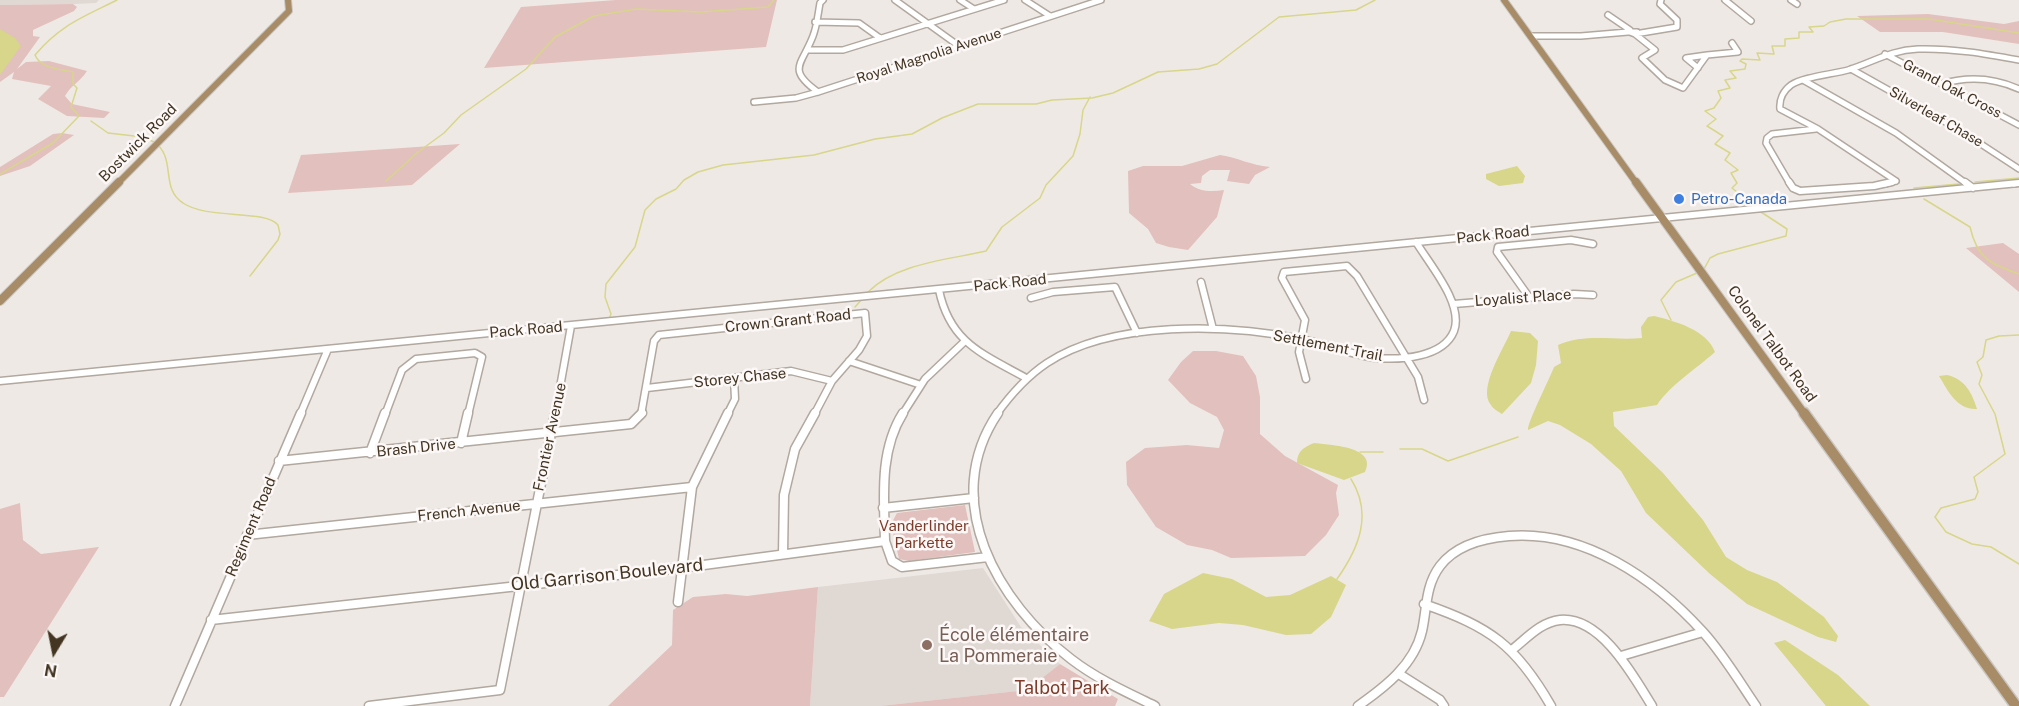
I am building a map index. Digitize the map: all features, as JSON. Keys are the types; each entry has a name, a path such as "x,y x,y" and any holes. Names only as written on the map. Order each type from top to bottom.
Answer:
{"main road":[{"name":"Bostwick Road","path":"0,301 289,10 288,0"},
{"name":"Colonel Talbot Road","path":"1504,0 2016,706"}],"street":[{"path":"818,92 804,82 798,73 798,65 808,50 820,3 823,0"},
{"path":"895,0 958,46"},
{"path":"960,0 974,9"},
{"path":"808,50 843,50 1004,0"},
{"path":"1026,0 1050,16"},
{"name":"Royal Magnolia Avenue","path":"754,102 796,98 818,92 1101,0"},
{"path":"1608,15 1629,31 1636,33 1677,27 1677,20 1660,4 1661,0"},
{"path":"1725,0 1751,21"},
{"path":"1791,0 1797,4"},
{"path":"815,22 859,23 880,38"},
{"path":"1531,36 1581,36 1629,31"},
{"path":"1636,33 1655,50 1642,58 1673,85 1683,88 1707,55"},
{"path":"1698,68 1686,58 1738,52 1732,43"},
{"path":"1818,129 1772,134 1767,138 1766,142 1793,188 1800,191 1874,186 1896,181 1818,129 1780,109 1780,98 1792,84 1851,69 1885,54 1918,49 1950,50 2019,60"},
{"name":"Grand Oak Cross","path":"1885,54 2019,125"},
{"name":"Silverleaf Chase","path":"1851,69 1958,129 2019,169"},
{"path":"1803,80 1896,133 1973,188"},
{"path":"1942,84 1952,80 1993,80 2019,89"},
{"name":"Pack Road","path":"0,381 2019,183"},
{"path":"1529,297 1497,252 1498,247 1571,240 1593,244"},
{"path":"1416,242 1454,304"},
{"path":"1306,379 1299,352 1305,320 1282,278 1284,272 1347,266 1358,276 1418,377 1424,400"},
{"path":"1201,282 1213,329"},
{"path":"1031,298 1053,292 1115,286 1137,333"},
{"path":"939,290 941,307 945,316 964,342 1026,378"},
{"name":"Loyalist Place","path":"1454,304 1574,294 1593,295"},
{"name":"Settlement Trail","path":"1155,706 1094,675 1046,638 1009,597 988,557 976,525 973,486 983,438 998,408 1026,378 1045,364 1072,350 1137,333 1238,330 1303,339 1378,358 1406,357 1433,352 1450,340 1455,330 1454,304"},
{"name":"Crown Grant Road","path":"552,434 631,424 641,416 654,341 659,335 865,313 867,336 832,381 795,449 784,495 783,554"},
{"name":"Frontier Avenue","path":"388,705 500,690 552,434 571,326"},
{"path":"964,342 943,360 921,385 894,426 884,474 885,541 892,561 902,567 988,557"},
{"name":"Regiment Road","path":"175,706 328,349"},
{"path":"370,453 402,370 416,359 475,353 482,357 461,443"},
{"path":"849,361 921,385"},
{"name":"Storey Chase","path":"647,388 790,371 832,381"},
{"path":"678,602 692,487 735,399 734,378"},
{"name":"Brash Drive","path":"279,461 552,434"},
{"name":"French Avenue","path":"247,535 692,487"},
{"path":"883,507 974,498"},
{"path":"1358,706 1399,674 1419,640 1428,587 1438,568 1452,553 1481,541 1506,536 1533,535 1599,552 1652,585 1703,632 1756,706"},
{"name":"Old Garrison Boulevard","path":"211,621 681,568 885,541"},
{"path":"1424,604 1457,615 1492,632 1513,649 1533,675 1551,706"},
{"path":"1513,649 1542,626 1568,620 1586,624 1621,656 1652,706"},
{"path":"1621,656 1703,632"},
{"path":"1399,674 1440,700 1444,706"},
{"path":"369,706 388,705"}],"shaded area":[{"path":"0,0 99,0 96,3 0,5"},
{"path":"0,29 15,38 21,46 0,75"},
{"path":"1517,166 1525,176 1523,183 1499,186 1486,179 1486,174"},
{"path":"1654,316 1698,332 1711,344 1715,352 1676,384 1657,405 1613,412 1614,426 1663,473 1703,520 1726,557 1747,570 1777,582 1824,617 1838,636 1836,642 1818,637 1747,604 1710,574 1646,513 1621,471 1591,444 1560,425 1548,421 1528,430 1554,367 1561,363 1558,345 1589,338 1642,338 1641,327 1648,317"},
{"path":"1511,331 1530,333 1538,341 1536,365 1531,383 1502,414 1491,405 1487,389 1493,368"},
{"path":"1947,375 1963,383 1977,409 1964,406 1954,398 1939,376"},
{"path":"1314,443 1350,448 1359,452 1365,457 1367,463 1365,472 1344,480 1297,463 1298,455 1302,450"},
{"name":"École élémentaire La Pommeraie","path":"983,568 1021,627 1060,664 1028,690 880,706 810,706 818,587"},
{"path":"1203,573 1232,579 1266,597 1290,595 1331,576 1346,585 1331,617 1311,634 1286,635 1243,625 1219,623 1172,629 1149,621 1164,594"},
{"path":"1785,640 1838,675 1870,706 1826,706 1774,643"}],"green space":[{"path":"616,0 777,0 766,47 484,68 521,7"},
{"path":"73,4 77,7 74,11 33,30 33,36 40,37 17,69 26,62 49,61 87,71 65,96 72,104 110,112 104,118 67,116 38,99 51,86 12,79 14,72 0,82 0,5"},
{"path":"1928,14 2004,24 2019,21 2019,44 1943,32 1880,32 1857,16"},
{"path":"53,134 74,135 30,166 0,176 0,167"},
{"path":"460,144 412,185 288,193 301,155"},
{"path":"1220,155 1270,167 1255,175 1249,184 1227,181 1230,170 1210,170 1202,176 1201,183 1190,184 1206,191 1224,190 1217,217 1188,250 1156,243 1148,229 1129,213 1128,171 1143,166 1182,166"},
{"path":"2003,243 2019,254 2019,292 1966,248"},
{"path":"1193,351 1216,351 1243,356 1256,376 1260,397 1260,434 1285,456 1338,485 1336,493 1339,515 1326,535 1305,556 1231,558 1212,550 1187,545 1156,527 1127,485 1126,462 1145,448 1187,445 1219,448 1224,430 1217,417 1190,403 1168,380 1181,362"},
{"path":"20,503 23,540 41,554 99,547 4,697 0,697 0,509"},
{"name":"Vanderlinder Parkette","path":"965,505 975,552 909,561 899,559 891,524 897,513"},
{"path":"818,587 810,706 608,706 672,645 673,610 693,597 726,594 747,596"},
{"name":"Talbot Park","path":"1060,664 1118,699 1115,706 880,706 1027,690"}],"waterway":[{"path":"0,174 53,143 79,116 71,107 77,88 73,84 73,72 46,66 35,55 63,29 117,0"},
{"path":"386,181 418,152 444,133 461,115 526,69 555,37 594,16 636,9 701,12 768,7 774,0"},
{"path":"1089,98 1113,93 1158,72 1199,69 1217,64 1279,17 1356,10 1375,0"},
{"path":"1751,203 1732,188 1737,183 1731,173 1738,170 1725,160 1730,153 1715,144 1723,136 1707,126 1716,119 1705,111 1714,108 1721,98 1718,91 1730,88 1725,80 1736,78 1730,71 1745,69 1746,64 1740,61 1742,59 1760,60 1757,53 1774,54 1772,46 1785,46 1785,39 1799,38 1799,32 1813,32 1809,27 1824,26 1830,22 1846,19 1929,19 2019,33"},
{"path":"609,319 611,314 605,297 606,284 635,247 645,210 656,199 676,189 684,180 698,172 723,165 814,155 875,139 912,134 942,118 978,104 1036,104 1052,100 1089,98"},
{"path":"868,292 880,282 908,269 986,251 1002,227 1040,198 1046,185 1073,156 1080,134 1083,110 1089,98"},
{"path":"91,121 108,133 143,137 154,142"},
{"path":"158,145 166,159 172,190 183,203 207,211 261,217 278,225 280,234 278,240 250,276"},
{"path":"1975,182 2019,178"},
{"path":"1914,188 1959,184"},
{"path":"1924,199 1970,227 1977,246 1986,258 2000,267 2019,274"},
{"path":"1704,269 1710,258 1718,254 1786,236 1787,229 1761,212"},
{"path":"1671,320 1661,300 1676,282 1697,273"},
{"path":"855,307 863,298"},
{"path":"2019,335 1999,336 1986,340 1983,357 1977,362 1982,375 1979,384 1995,414 2005,454 1974,477 1978,492 1975,499 1941,508 1935,517 1946,532 1972,544 1991,547 2019,564"},
{"path":"1400,449 1422,449 1448,461 1518,437"},
{"path":"1360,452 1383,452"},
{"path":"1337,579 1352,555 1361,530 1361,505 1358,492 1351,479"}],"place":[{"name":"Petro-Canada","path":"1679,199"},
{"name":"École élémentaire La Pommeraie","path":"927,645"}]}
